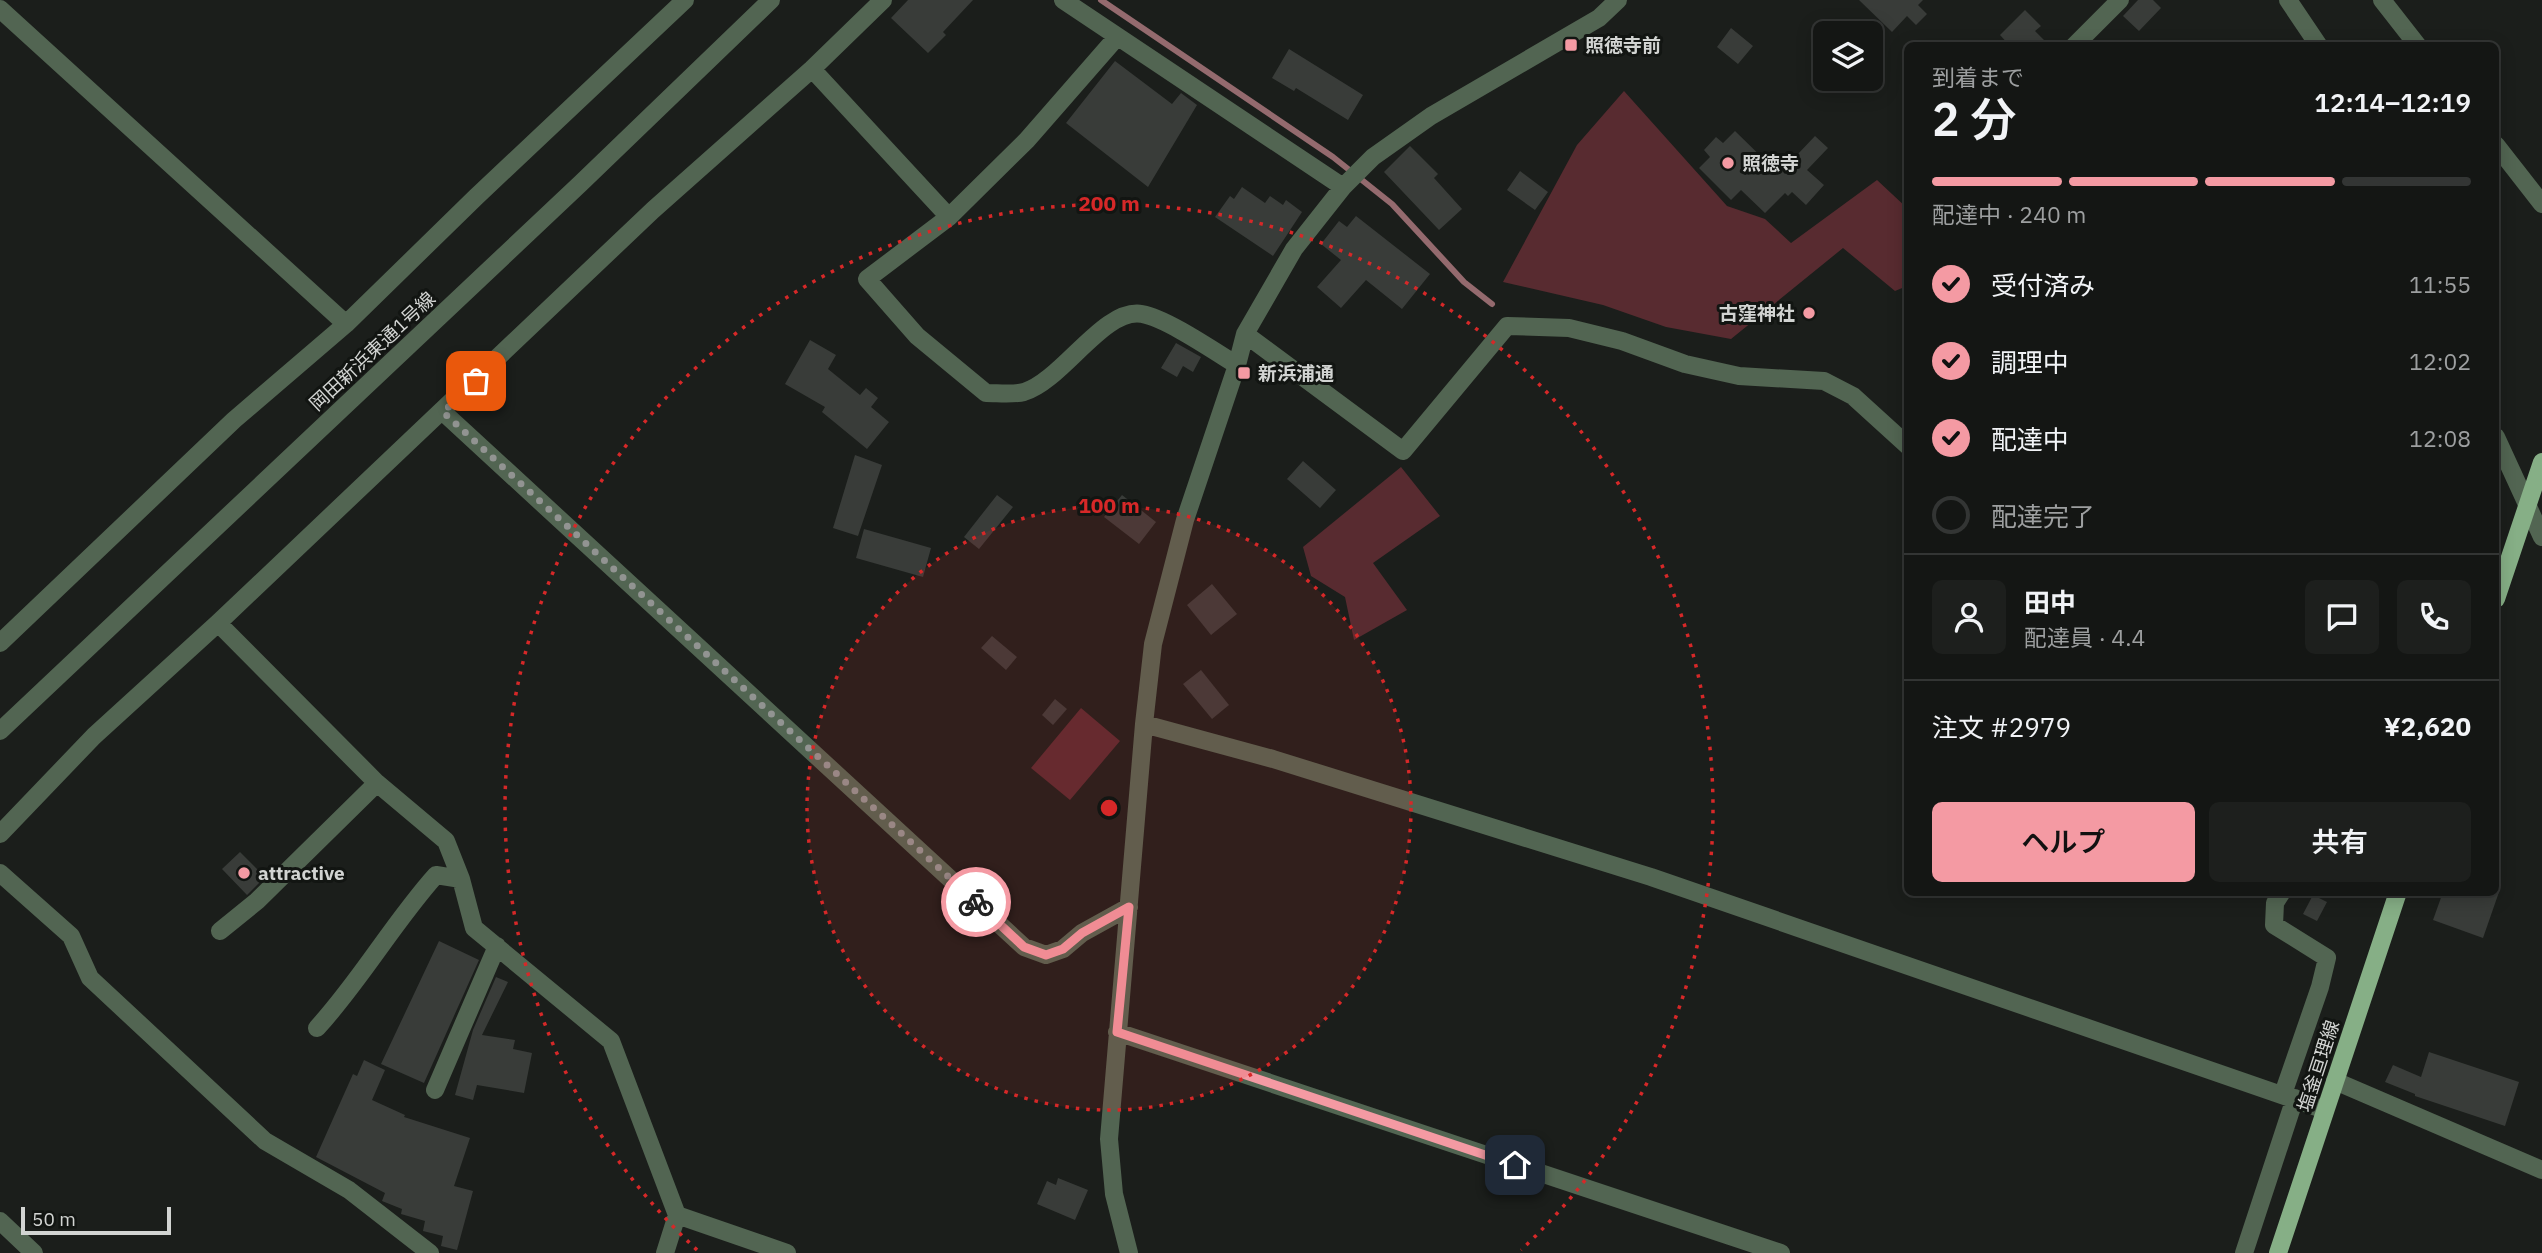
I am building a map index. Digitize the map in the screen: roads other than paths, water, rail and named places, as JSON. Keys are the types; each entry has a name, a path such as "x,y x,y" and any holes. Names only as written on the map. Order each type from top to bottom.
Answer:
{"main road":[{"path":"2499,590 2542,463"},
{"name":"塩釜亘理線","path":"2278,1253 2397,896"}],"street":[{"path":"0,643 234,420 346,324 685,0"},
{"name":"岡田新浜東通1号線","path":"0,731 580,184 771,0"},
{"path":"0,834 94,736 218,624 653,210 811,69 883,0"},
{"path":"1063,0 1346,184"},
{"path":"1129,1253 1114,1194 1109,1139 1153,644 1185,520 1245,334 1294,249 1366,163 1431,116 1599,18 1618,0"},
{"path":"2078,42 2120,0"},
{"path":"2288,0 2316,42"},
{"path":"2382,0 2415,42"},
{"path":"0,9 346,324"},
{"path":"1117,37 1027,140 950,217 867,278 917,336 986,393 1023,392 1046,381 1091,339 1121,316 1142,314 1172,327 1237,365"},
{"path":"811,69 950,217"},
{"path":"2499,149 2542,204"},
{"path":"1245,334 1404,451 1507,326 1569,328 1622,341 1685,364 1740,376 1824,380 1853,396 1904,442"},
{"path":"443,412 1024,947 1046,955 1063,949 1082,933 1129,907"},
{"path":"2499,442 2542,537"},
{"path":"218,624 377,783 446,841 461,879 474,928 611,1041 677,1215 665,1253"},
{"path":"1144,724 1273,759 1651,877 2325,1110"},
{"path":"220,931 257,901 377,783"},
{"path":"0,873 71,936 90,978 265,1141 349,1190 430,1253"},
{"path":"317,1028 344,999 415,899 436,875 461,879"},
{"path":"2244,1253 2327,958 2274,925 2275,903 2279,896"},
{"path":"435,1090 497,946"},
{"path":"1117,1032 1780,1253"},
{"path":"2335,1081 2542,1170"},
{"path":"677,1215 787,1253"},
{"path":"0,1221 34,1253"}],"waterway":[{"path":"1101,0 1333,157 1392,204 1464,282 1492,304"}],"place":[{"name":"照徳寺前","path":"1571,45"},
{"name":"照徳寺","path":"1728,163"},
{"name":"古窪神社","path":"1809,313"},
{"name":"新浜浦通","path":"1244,373"},
{"name":"attractive","path":"244,873"}]}
